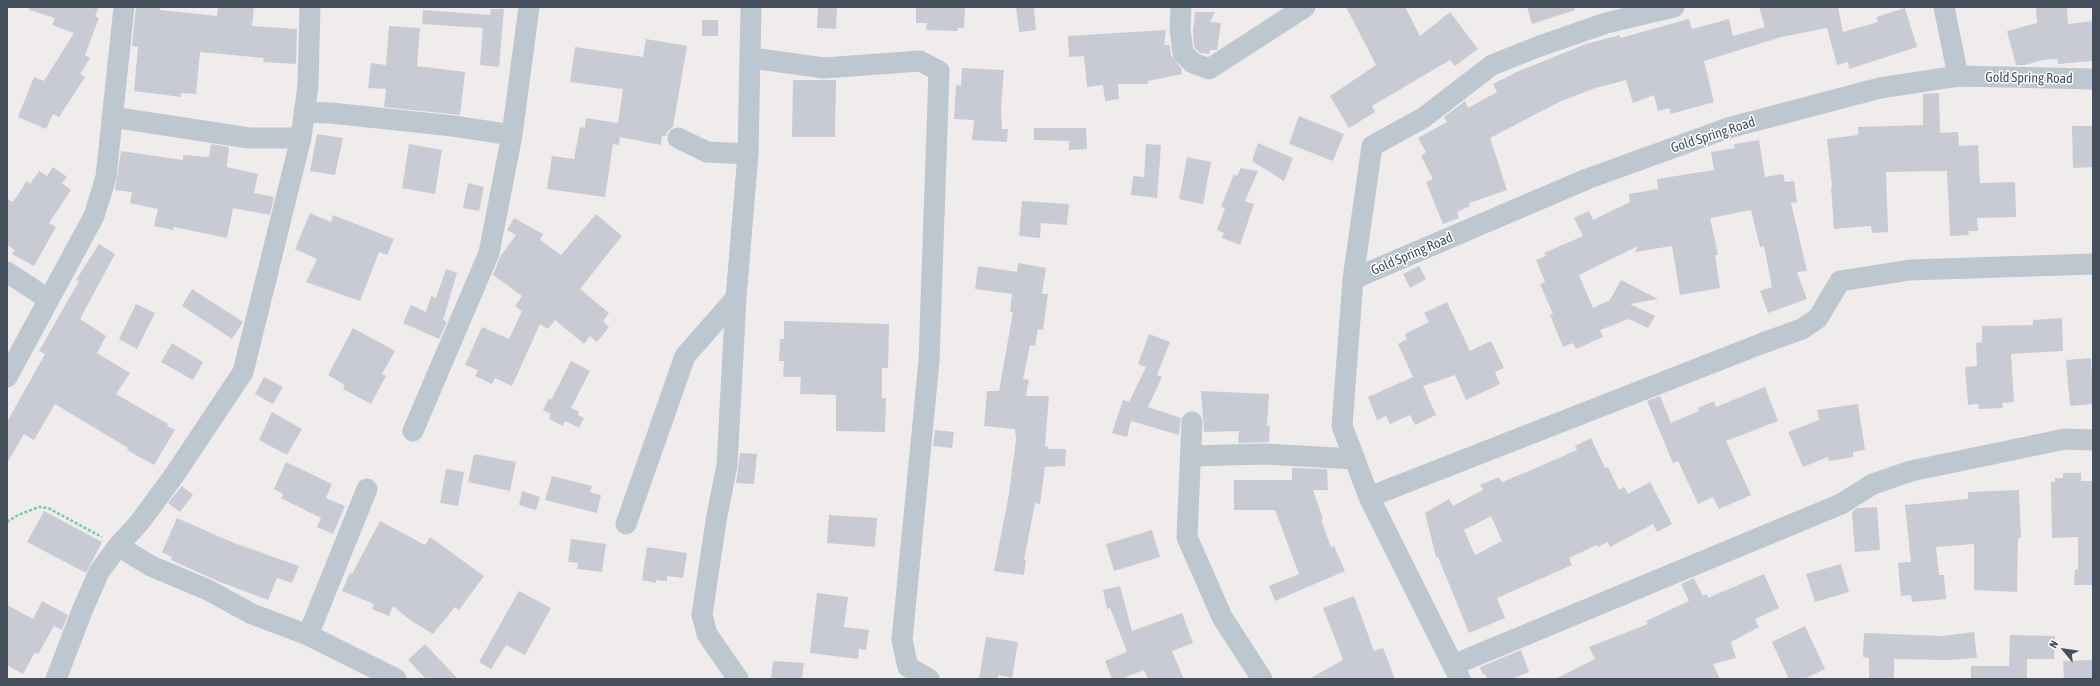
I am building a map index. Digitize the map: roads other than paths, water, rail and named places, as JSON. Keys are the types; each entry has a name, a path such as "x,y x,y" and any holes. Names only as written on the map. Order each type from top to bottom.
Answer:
{"street":[{"path":"7,377 94,216 106,177 124,7"},
{"path":"56,679 96,579 118,546 139,523 173,477 243,372 301,138 308,85 310,7"},
{"path":"414,431 489,253 512,135 529,7"},
{"path":"738,679 708,634 702,615 716,521 727,465 736,298 748,154 752,58 752,7"},
{"path":"1181,7 1180,28 1183,53 1192,63 1209,69 1266,34 1305,7"},
{"path":"1674,7 1606,23 1540,46 1492,65 1423,118 1372,146 1353,279 1342,426 1369,496 1456,672 1842,504 1873,484 1911,471 2065,439 2093,440"},
{"path":"1944,7 1958,76"},
{"path":"752,58 824,68 920,61 939,71 929,361 902,640 908,667 929,679"},
{"name":"Gold Spring Road","path":"1353,279 1580,182 1728,128 1880,88 1958,76 2093,79"},
{"path":"304,112 331,113 454,126 512,135"},
{"path":"112,117 248,138 301,138"},
{"path":"678,138 707,152 748,154"},
{"path":"1369,496 1763,342 1802,329 1818,318 1840,281 1910,270 2093,264"},
{"path":"7,272 48,300"},
{"path":"626,524 686,356 736,298"},
{"path":"1192,422 1187,537 1222,617 1262,679"},
{"path":"1191,456 1265,454 1355,459"},
{"path":"308,635 367,489"},
{"path":"118,546 151,566 208,590 252,614 308,635 396,679"}]}
